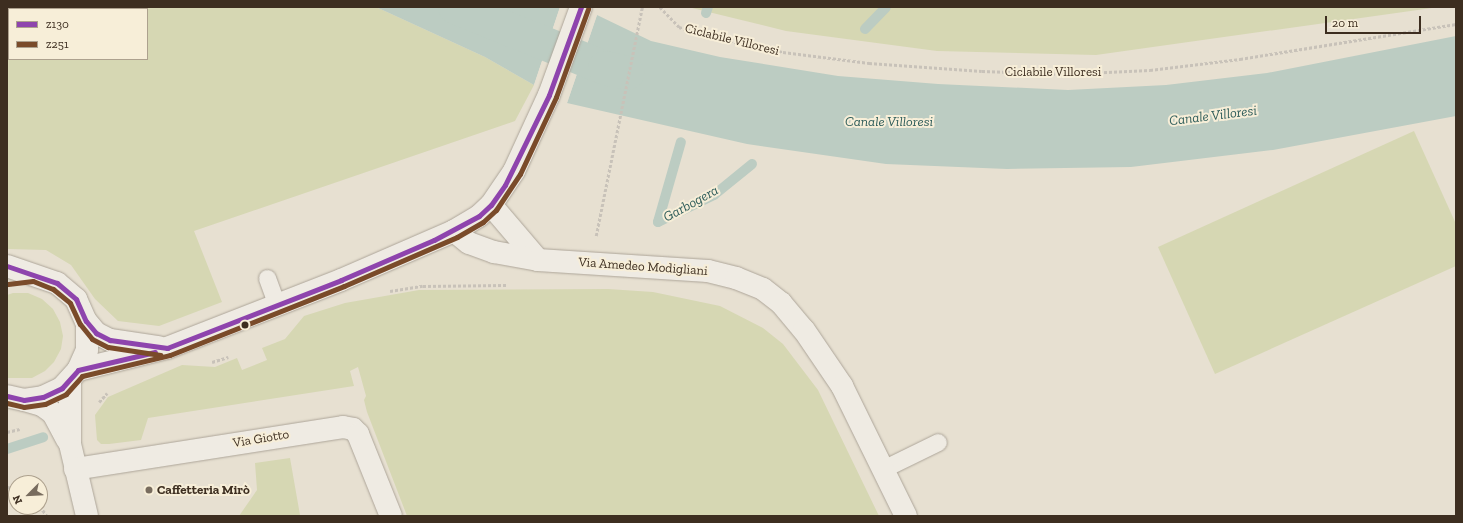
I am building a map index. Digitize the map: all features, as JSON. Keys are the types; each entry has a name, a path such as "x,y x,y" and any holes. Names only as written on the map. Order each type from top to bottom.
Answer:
{"street":[{"path":"15,398 43,397 74,375 167,348 278,305 454,231 491,205 514,171 549,95 580,7"},
{"path":"491,205 538,260"},
{"name":"Via Amedeo Modigliani","path":"454,231 469,243 482,248 538,260 708,271 736,278 763,289 781,303 804,330 842,386 906,516"},
{"path":"7,266 57,283 76,299 86,321 96,333 110,340 167,348"},
{"path":"7,277 34,274"},
{"path":"86,321 87,350 74,375 70,444 87,516"},
{"path":"15,398 42,405 53,413 70,444"},
{"name":"Via Giotto","path":"75,469 343,427 353,429 358,434 390,516"}],"lane":[{"path":"267,278 278,305"},
{"path":"883,469 938,442"}],"path":[{"path":"595,242 642,7"},
{"name":"Ciclabile Villoresi","path":"660,7 679,27 720,40 783,52 869,63 1064,74 1150,70 1240,59 1456,24"},
{"path":"386,292 424,286 509,285"},
{"path":"209,362 230,356"},
{"path":"93,408 107,392 115,389"}],"green space":[{"path":"376,7 485,57 534,85 515,121 194,231 222,302 159,326 118,321 95,299 71,265 46,250 7,249 7,45 8,60 148,60 148,8 128,8"},
{"path":"688,7 1439,7 1096,55 937,51 786,31"},
{"path":"1414,131 1456,224 1456,266 1215,374 1158,247"},
{"path":"608,289 653,292 720,306 763,328 783,344 818,390 879,516 407,516 367,412 364,400 366,396 358,367 350,371 354,386 148,418 141,440 101,444 97,440 95,415 108,397 182,365 215,367 237,358 242,370 267,360 262,348 285,339 304,316 345,303 419,290"},
{"path":"13,293 28,293 42,299 53,309 60,322 63,336 61,349 54,362 45,371 32,378 7,378 7,295"},
{"path":"290,458 300,515 239,516 257,490 255,463"}],"water":[{"path":"376,7 560,7 534,85 485,57"},
{"name":"Canale Villoresi","path":"597,15 651,41 720,57 838,76 938,84 1068,90 1166,85 1267,73 1456,36 1456,116 1273,150 1131,167 1007,169 886,164 747,144 567,103"}],"pier":[{"path":"560,7 562,7 535,86 534,85"},
{"path":"595,15 597,15 567,103 566,102"}],"waterway":[{"name":"Canale Villoresi","path":"455,7 605,68 627,73"},
{"name":"Garbogera","path":"706,13 708,7"},
{"name":"Garbogera","path":"865,29 886,7"},
{"name":"Garbogera","path":"658,222 681,142"},
{"name":"Garbogera","path":"658,222 714,195 752,164"},
{"name":"Garbogera","path":"7,449 43,437"}],"transit line":[{"name":"z130","path":"7,266 57,283 76,299 86,321 96,333 110,340 167,348 341,280 434,240 479,216 491,205 505,185 549,95 581,7"},
{"name":"z251","path":"7,403 24,407 45,404 66,394 82,376 170,355 344,286 457,237 483,222 496,210 520,174 556,97 588,9"},
{"name":"z251","path":"8,284 33,281 53,289 70,303 80,324 92,339 108,347 160,355"},
{"name":"z130","path":"7,396 24,400 43,397 62,388 78,370 155,352"}],"place":[{"name":"Caffetteria Mirò","path":"149,490"}]}
